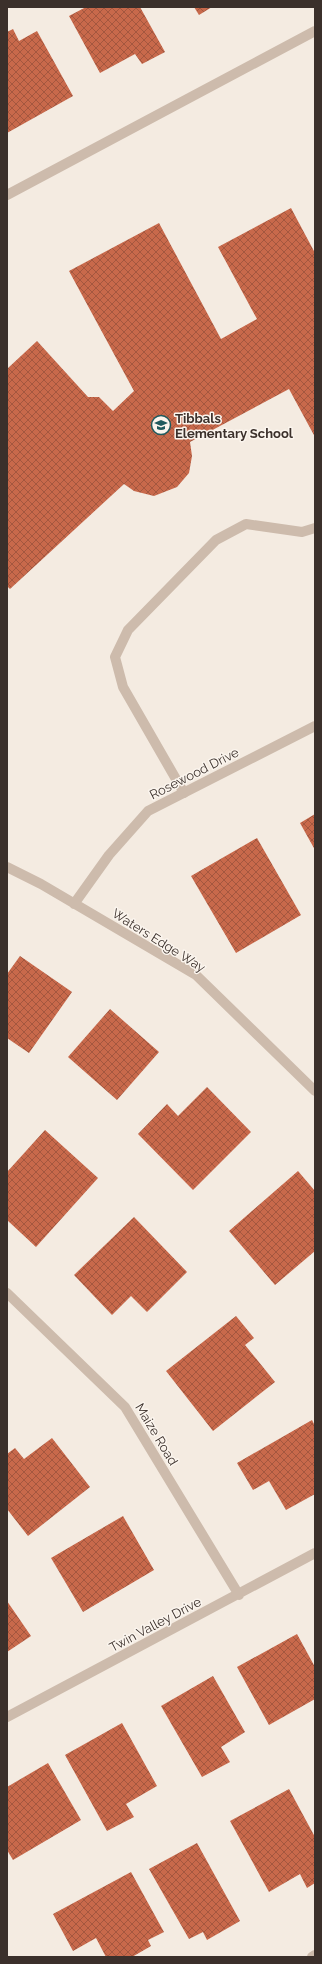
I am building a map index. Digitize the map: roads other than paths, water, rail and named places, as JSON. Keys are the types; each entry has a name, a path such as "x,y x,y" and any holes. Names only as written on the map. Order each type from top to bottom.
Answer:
{"street":[{"path":"7,195 315,31"},
{"path":"184,793 123,687 115,657 124,637 128,630 216,540 246,524 302,532 315,528"},
{"name":"Rosewood Drive","path":"74,904 109,855 148,811 315,726"},
{"name":"Waters Edge Way","path":"7,867 196,975 315,1091"},
{"name":"Maize Road","path":"7,1293 125,1407 239,1595"},
{"name":"Twin Valley Drive","path":"7,1717 239,1595 315,1553"}],"place":[{"name":"Tibbals Elementary School","path":"161,425"}]}
